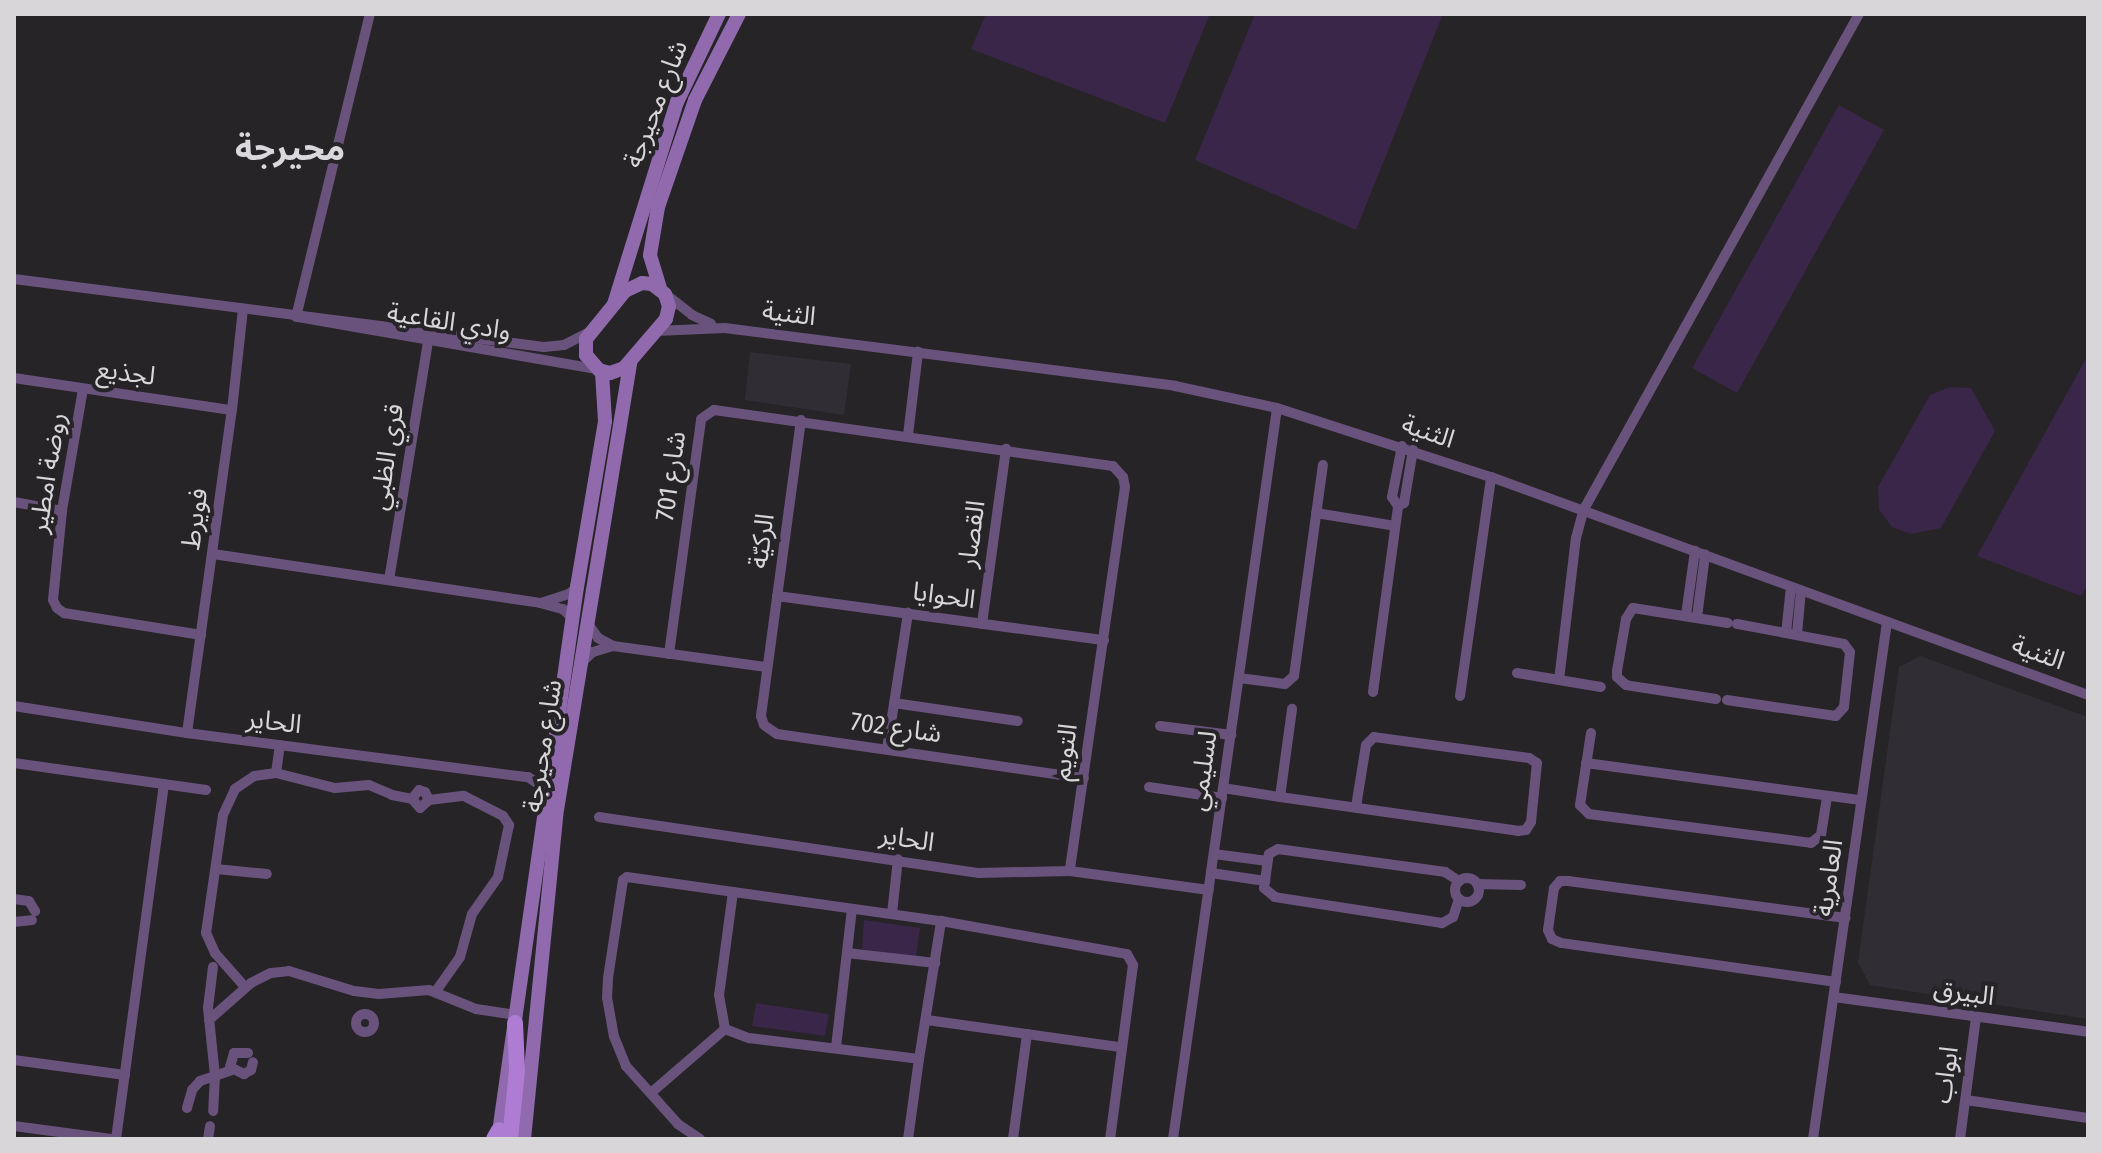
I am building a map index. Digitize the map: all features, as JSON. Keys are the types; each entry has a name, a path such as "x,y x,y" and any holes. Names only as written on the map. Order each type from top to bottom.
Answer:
{"main road":[{"path":"500,1137 517,1070 516,1019"}],"street":[{"path":"296,317 370,14"},
{"name":"شارع محيرجة","path":"614,304 677,102 719,14"},
{"name":"شارع محيرجة","path":"662,291 651,263 650,246 667,176 695,100 739,14"},
{"path":"1559,680 1576,538 1583,511 1859,14"},
{"name":"وادي القاعية","path":"14,279 296,317 312,323 599,370"},
{"path":"590,332 633,285 652,284 662,291 668,313 656,331 630,363 617,372 599,370"},
{"name":"الثنية","path":"662,291 692,315 725,328"},
{"name":"فويرط","path":"187,733 243,309"},
{"name":"وادي القاعية","path":"296,317 314,315 544,347 573,342 590,332"},
{"name":"الثنية","path":"656,331 725,328 1175,386 1277,408 1491,477 2088,695"},
{"name":"شارع محيرجة","path":"524,1139 556,816 579,667 577,587 605,421 599,370 586,355 590,332"},
{"name":"قري الظبي","path":"389,580 428,342"},
{"path":"908,435 918,352"},
{"name":"شارع محيرجة","path":"516,1019 554,759 630,363"},
{"name":"لجذيع","path":"14,378 232,410"},
{"name":"روضة امطير","path":"83,389 62,511 53,600 64,613 201,635"},
{"name":"شارع 701","path":"669,654 701,419 721,408 1109,464 1123,477 1125,487 1104,640"},
{"name":"لسليمي","path":"1173,1139 1277,408"},
{"name":"الركيّة","path":"767,667 801,420"},
{"path":"1373,692 1398,506 1392,497 1408,448"},
{"name":"القصار","path":"982,624 1006,449"},
{"path":"1239,678 1285,684 1294,676 1323,465"},
{"path":"1460,696 1491,477"},
{"path":"14,502 62,511"},
{"path":"1316,513 1395,526"},
{"path":"1692,616 1700,553"},
{"path":"213,554 540,603 563,609 580,620 594,635 613,646 767,667"},
{"path":"540,603 569,594 577,587"},
{"path":"1792,634 1796,589"},
{"name":"الحوايا","path":"777,596 1104,640"},
{"path":"1640,607 1692,616 1848,647 1840,715 1626,685 1617,677 1628,612 1640,607"},
{"path":"887,749 908,613"},
{"name":"العامرية","path":"1813,1139 1887,622"},
{"name":"التويم","path":"1070,871 1104,640"},
{"path":"579,667 593,652 613,646"},
{"name":"شارع 702","path":"767,667 761,716 767,729 777,734 1084,778"},
{"path":"1517,673 1601,687"},
{"path":"894,703 1018,721"},
{"name":"الحاير","path":"14,706 187,733 528,777 550,792"},
{"path":"1280,797 1292,709"},
{"path":"1160,726 1231,735"},
{"path":"1591,733 1580,805 1589,814 1811,843 1821,835 1827,796"},
{"path":"1149,787 1280,797 1526,830 1531,822 1537,763 1529,758 1374,737 1366,745 1356,807"},
{"path":"276,773 280,745"},
{"path":"528,777 554,759"},
{"path":"14,763 206,790"},
{"path":"1586,763 1861,800"},
{"path":"245,987 208,939 206,926 223,815 231,794 247,779 276,773 335,788 369,785 412,799 420,808 429,800 464,796 503,816 509,825 498,877 472,914 460,957 436,991"},
{"path":"14,1126 113,1139 125,1075 164,784"},
{"name":"الحاير","path":"599,817 979,873 1070,871 1209,890"},
{"path":"1459,881 1445,872 1278,849 1270,852 1265,881 1266,892 1275,897 1442,923 1453,917 1459,899 1455,887 1459,881 1467,878 1477,884 1521,885"},
{"path":"1214,854 1268,861"},
{"path":"892,914 898,859"},
{"path":"216,869 267,874"},
{"path":"1211,873 1265,881"},
{"path":"700,1139 678,1124 626,1066 620,1053 607,998 623,880 627,877 941,921 1127,954 1133,965 1110,1139"},
{"path":"1836,982 1561,943 1552,939 1548,930 1554,888 1560,881 1568,881 1846,918"},
{"path":"1459,899 1474,899 1477,884"},
{"path":"725,1029 719,995 733,892"},
{"path":"14,899 29,901 34,916 14,922"},
{"path":"836,1047 852,909"},
{"path":"908,1139 941,921"},
{"path":"847,953 935,963"},
{"path":"213,967 209,1020 215,1076 213,1111"},
{"path":"209,1020 245,987 271,973 289,971 342,989 374,994 436,991 476,1009 516,1019"},
{"path":"368,1014 374,994"},
{"name":"البيرق","path":"1834,997 2088,1032"},
{"name":"ابواب","path":"1960,1139 1976,1017"},
{"path":"927,1020 1120,1047"},
{"path":"725,1029 749,1038 919,1059"},
{"path":"652,1092 725,1029"},
{"path":"1013,1139 1027,1034"},
{"path":"187,1108 196,1085 232,1070 248,1073 251,1058 234,1053 229,1063 232,1070"},
{"path":"14,1060 125,1075"},
{"path":"1966,1100 2088,1118"},
{"path":"208,1139 210,1126"}],"shaded area":[{"path":"986,14 1210,14 1165,123 971,49"},
{"path":"1255,14 1443,14 1356,230 1195,160"},
{"path":"1839,105 1884,130 1737,393 1692,368"},
{"path":"750,352 851,364 844,415 745,400"},
{"path":"2088,355 2088,584 2081,596 1977,556"},
{"path":"1950,387 1971,388 1995,431 1941,528 1911,534 1892,527 1879,510 1878,487 1930,395"},
{"path":"1920,656 2088,717 2088,1019 1870,985 1858,962 1899,667"},
{"path":"864,920 920,928 916,957 862,949"},
{"path":"756,1003 829,1014 825,1036 752,1026"}],"district":[{"name":"محيرجة","path":"290,149"}]}
